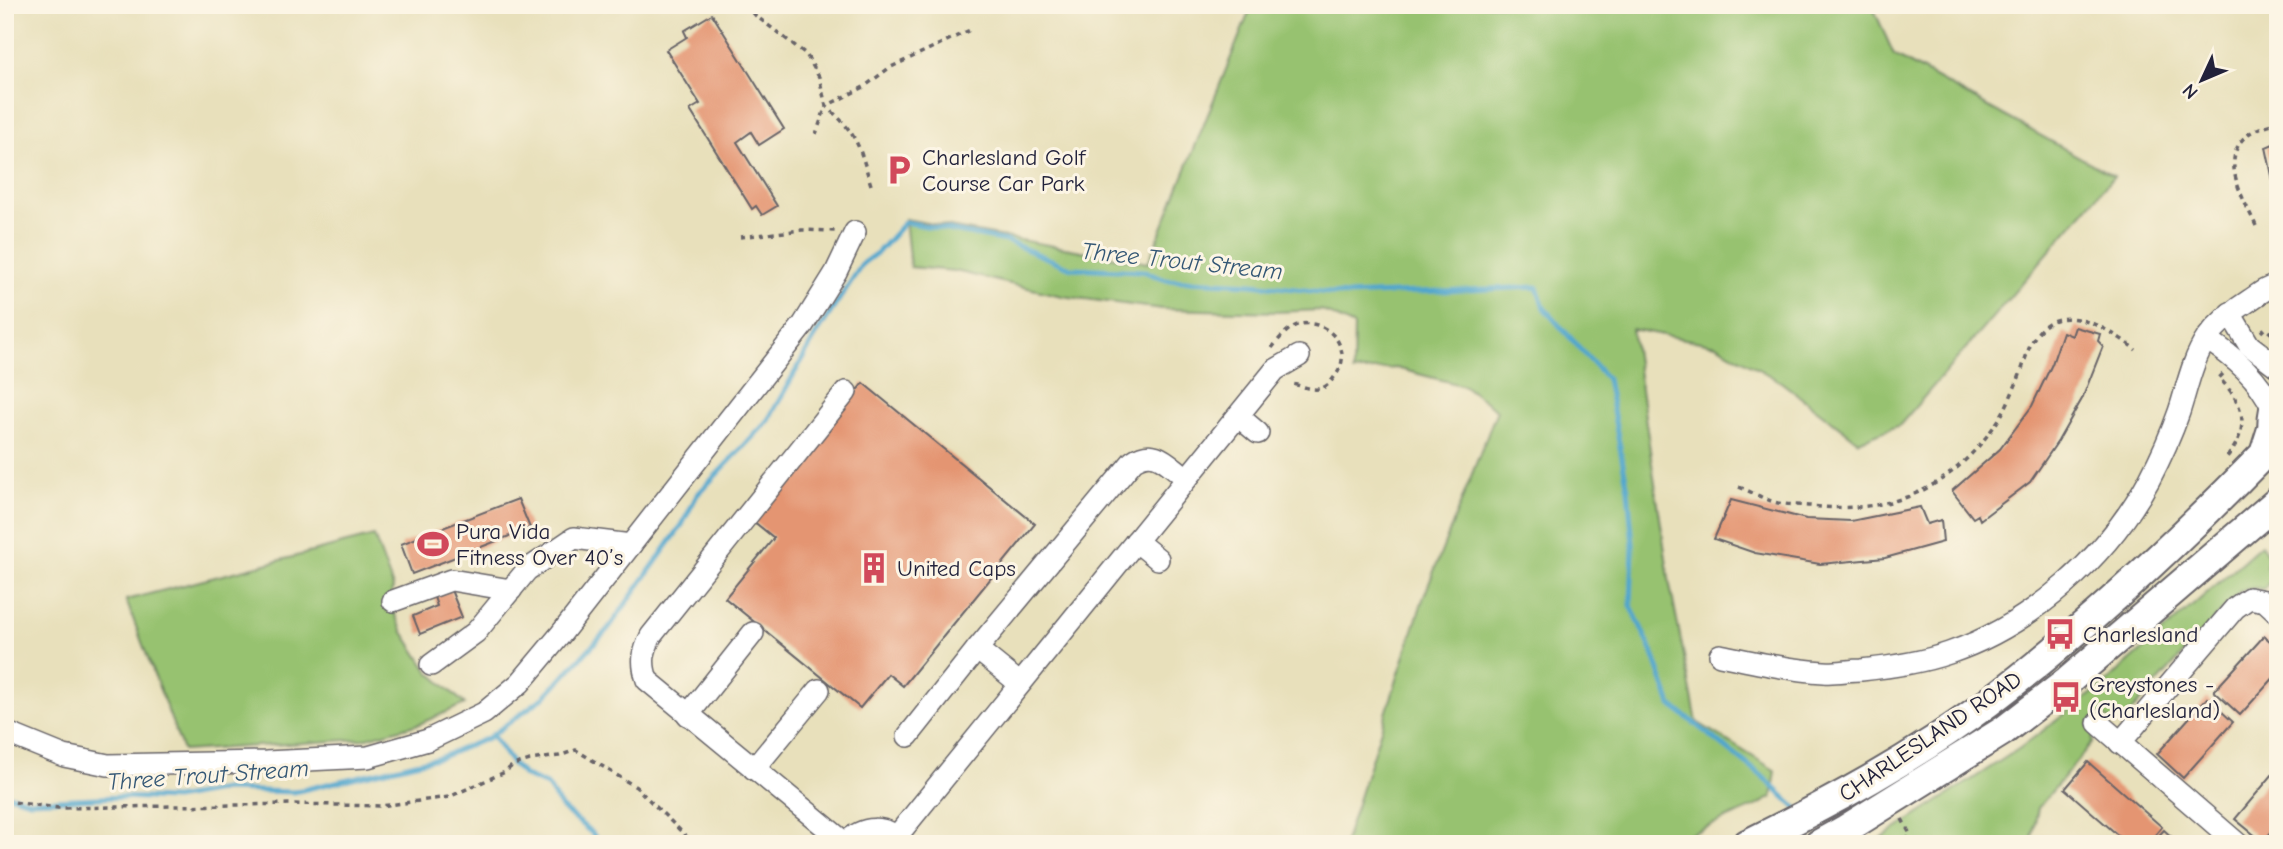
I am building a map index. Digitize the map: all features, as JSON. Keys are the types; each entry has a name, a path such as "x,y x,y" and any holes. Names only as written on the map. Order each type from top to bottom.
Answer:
{"main road":[{"name":"CHARLESLAND ROAD","path":"1754,840 1824,806 1908,756 1987,703 2054,650 2141,575 2249,470 2264,454 2275,420"},
{"name":"CHARLESLAND ROAD","path":"1819,844 2014,723 2078,673 2278,501"}],"street":[{"path":"5,732 64,757 108,765 266,762 368,757 428,740 484,713 520,682 803,325 836,272 855,232"},
{"path":"1720,654 1778,667 1826,672 1888,668 1951,653 2010,625 2056,591 2091,558 2120,524 2148,481 2161,454 2178,415 2190,375 2207,339 2230,313 2269,287 2278,285"},
{"path":"2230,313 2249,345 2278,367"},
{"path":"2207,339 2236,359 2265,391 2275,420"},
{"path":"846,392 651,636 642,664 647,680 845,843 853,835 875,828 887,830 900,840 1019,683 1275,370 1299,356"},
{"path":"1238,416 1258,433"},
{"path":"908,736 1133,461 1150,454 1164,460 1187,478"},
{"path":"431,665 476,632 527,570 573,538 631,545"},
{"path":"1136,541 1158,559"},
{"path":"393,601 452,580 511,590"},
{"path":"2120,743 2235,608 2249,598 2265,601 2278,613"},
{"path":"688,715 753,633"},
{"path":"977,649 1019,683"},
{"path":"754,769 819,690"},
{"path":"2098,723 2238,844"}],"path":[{"path":"746,5 806,54 819,77 826,107 816,134"},
{"path":"826,107 864,87 889,68 972,29"},
{"path":"826,107 841,119 857,139 871,185"},
{"path":"2256,226 2234,177 2233,159 2237,147 2248,134 2278,122"},
{"path":"740,237 802,230 855,232"},
{"path":"1739,487 1778,503 1832,508 1878,506 1913,496 1939,482 1965,460 1996,424 2018,382 2029,347 2041,329 2059,318 2080,321 2120,338 2136,350"},
{"path":"2278,550 2271,556 2268,566 2278,578"},
{"path":"5,801 58,808 281,804 381,806 449,797 505,772 513,765 576,750 636,787 694,844"},
{"path":"1899,814 1910,834 1905,844"}],"green space":[{"path":"1252,5 1872,5 1894,55 2114,176 1900,425 1858,441 1781,382 1716,345 1632,329 1670,585 1697,722 1776,771 1772,797 1667,844 1344,844 1423,599 1497,410 1464,386 1396,368 1353,372 1354,326 1321,310 1277,312 1162,309 1062,296 955,271 910,267 905,219 1148,263"},
{"path":"374,536 393,587 390,604 403,632 429,672 465,704 419,724 363,739 183,751 126,600"},
{"path":"2261,545 2269,557 2266,567 2274,577 2264,589 2240,591 2122,722 2112,721 2099,713 2088,725 2095,733 2093,742 2038,808 2031,844 1873,844 2020,748 2103,685"}],"building":[{"path":"712,14 784,129 759,145 751,132 737,142 777,206 762,215 756,206 752,209 690,110 700,104 666,50 687,37 684,31"},
{"path":"2278,142 2278,189 2275,190 2266,147"},
{"path":"2075,327 2100,334 2098,341 2103,346 2082,399 2030,482 1980,520 1978,515 1973,518 1952,491 2000,449 2032,406 2052,364 2063,332 2072,336"},
{"name":"United Caps","path":"863,383 1035,524 903,686 888,674 860,708 725,598 774,538 752,520"},
{"path":"518,499 530,528 412,574 401,544"},
{"path":"1731,500 1806,519 1851,521 1920,507 1927,524 1941,520 1943,542 1885,558 1820,564 1755,553 1714,539"},
{"path":"451,590 462,617 420,634 413,616 437,606 434,597"},
{"path":"2264,636 2278,648 2278,673 2240,715 2214,691"},
{"path":"2207,698 2233,722 2183,778 2157,754"},
{"path":"2088,762 2162,827 2147,844 2128,844 2065,789"},
{"path":"2278,768 2278,824 2263,842 2235,819"},
{"path":"2164,830 2174,839 2179,844 2151,844"}],"waterway":[{"name":"Three Trout Stream","path":"5,794 30,801 119,797 175,799 224,790 294,792 441,757 488,738 544,697 608,629 682,525 697,495 767,422 816,335 863,263 878,252 905,222 1006,241 1071,268 1143,271 1166,280 1252,284 1347,295 1537,287 1544,308 1607,379 1628,490 1633,545 1631,606 1652,651 1671,705 1762,776 1798,810"},
{"path":"492,735 513,765 525,776 547,785 562,808 592,833 600,844"}],"place":[{"name":"Charlesland Golf Course Car Park","path":"899,170"},
{"name":"Pura Vida Fitness Over 40’s","path":"433,544"},
{"name":"United Caps","path":"874,568"},
{"name":"Charlesland","path":"2060,634"},
{"name":"Greystones - (Charlesland)","path":"2066,697"}]}
